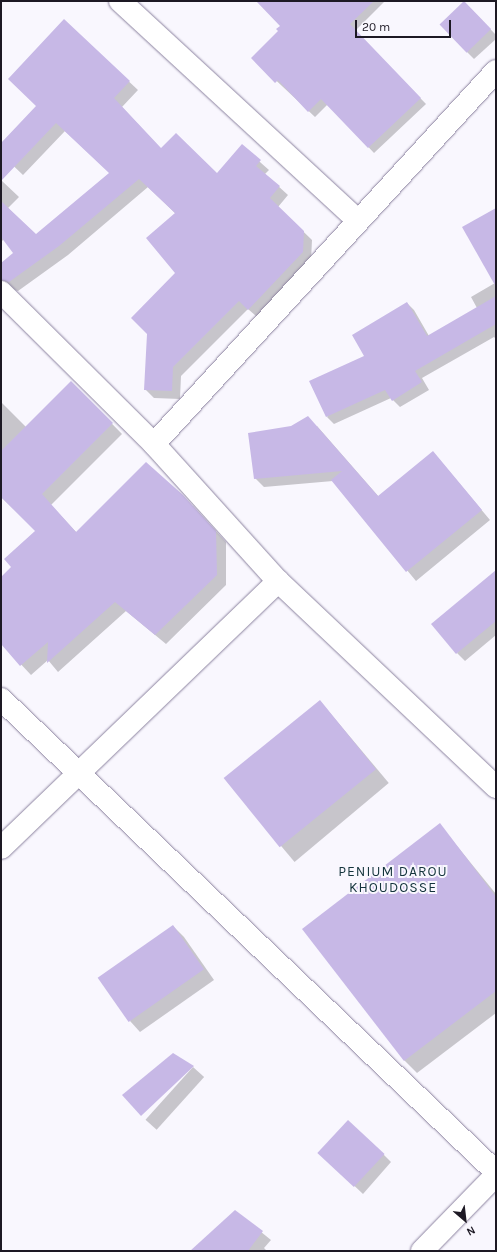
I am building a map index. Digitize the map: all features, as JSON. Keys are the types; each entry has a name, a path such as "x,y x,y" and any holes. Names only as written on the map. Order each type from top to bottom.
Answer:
{"street":[{"path":"120,1 357,220"},
{"path":"154,444 357,220 496,71"},
{"path":"1,292 154,444 278,581 496,787"},
{"path":"1,848 78,772 278,581"},
{"path":"1,699 496,1173 422,1251"}],"building":[{"path":"256,1 374,1 350,24 421,98 368,148 321,99 308,112 278,80 275,83 251,58 278,31 276,29 280,26"},
{"path":"464,1 491,29 467,53 440,25"},
{"path":"64,19 130,81 114,98 161,148 176,133 217,173 242,144 261,160 256,166 280,186 270,198 304,231 303,252 248,310 239,301 173,367 172,391 144,390 147,334 131,318 175,273 146,238 175,213 139,179 59,246 9,282 1,280 1,263 13,253 1,237 1,201 36,234 109,173 56,123 1,181 1,143 36,106 8,79"},
{"path":"496,208 496,287 462,227"},
{"path":"496,296 496,324 415,371 422,382 392,401 385,390 326,417 309,381 364,356 352,335 407,302 427,336"},
{"path":"71,381 113,423 42,494 76,532 146,462 183,495 216,531 217,575 155,635 115,602 47,663 48,642 20,666 1,644 1,577 11,567 4,559 35,531 1,497 1,451"},
{"path":"308,416 378,496 433,451 482,510 406,572 331,480 342,471 254,479 248,433 291,426"},
{"path":"496,570 496,621 456,654 431,624"},
{"path":"320,700 376,769 280,847 224,778"},
{"path":"440,823 496,897 496,991 404,1061 302,929"},
{"path":"173,925 204,969 129,1022 98,978"},
{"path":"173,1053 194,1066 141,1116 122,1095"},
{"path":"348,1120 385,1154 354,1187 317,1153"},
{"path":"235,1210 263,1231 248,1251 190,1251"}],"district":[{"name":"PENIUM DAROU KHOUDOSSE","path":"393,880"}]}
